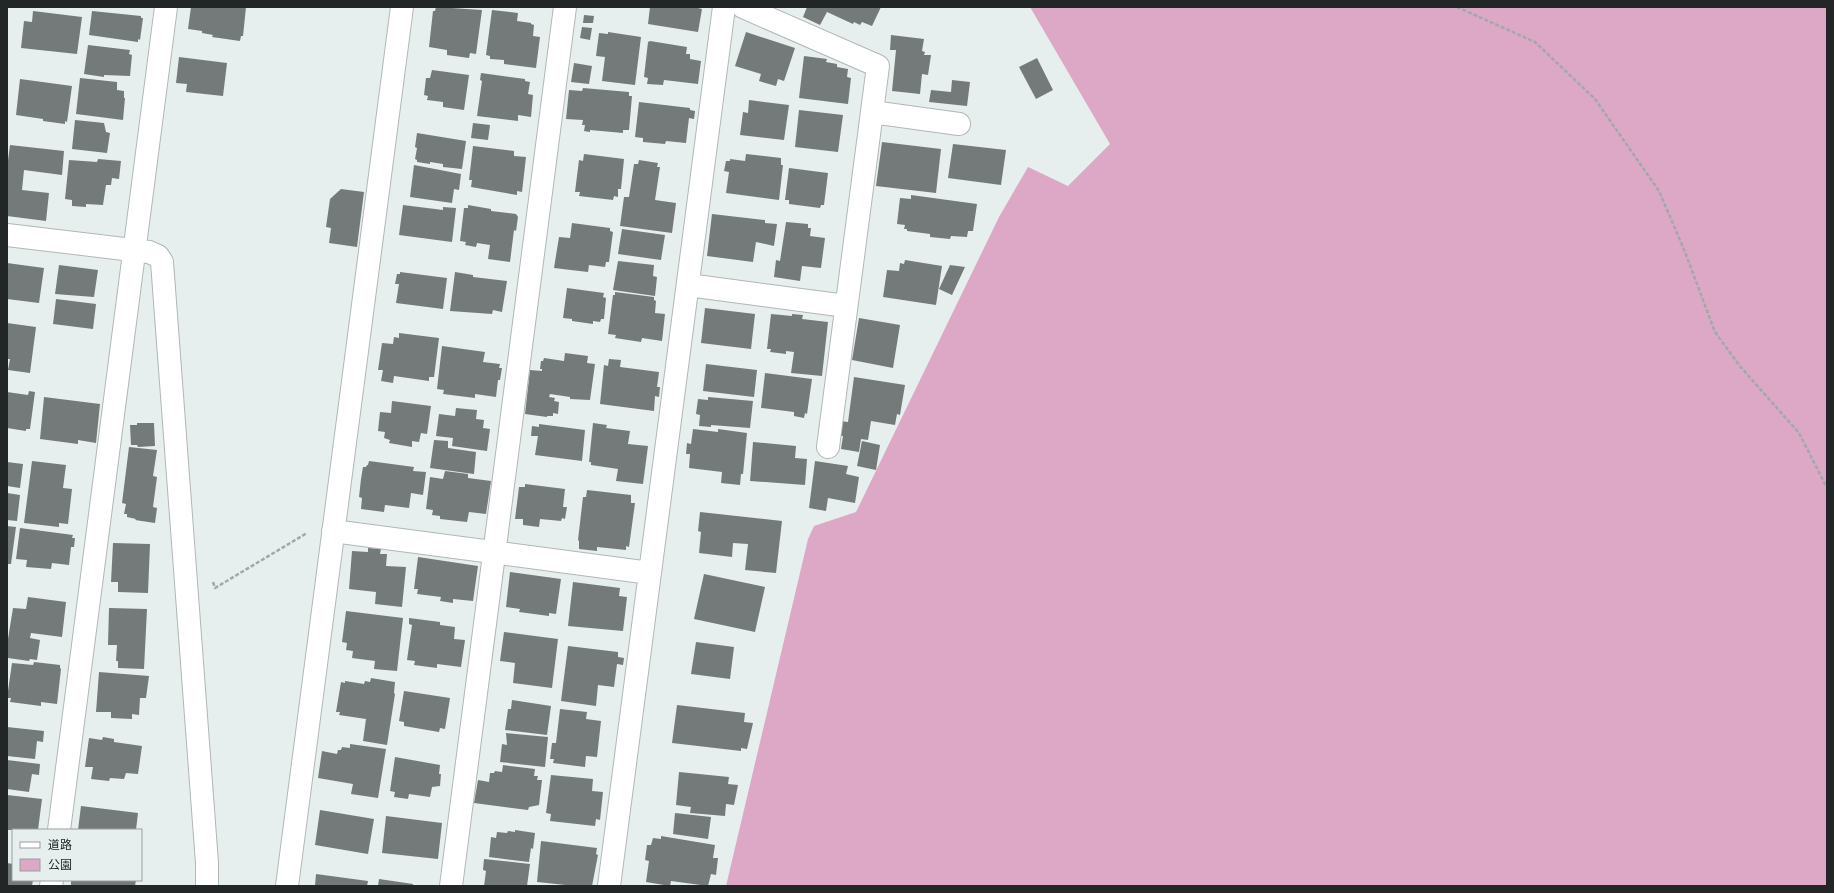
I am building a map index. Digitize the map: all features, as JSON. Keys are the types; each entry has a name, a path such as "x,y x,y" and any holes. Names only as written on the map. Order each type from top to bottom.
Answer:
{"street":[{"path":"59,829 166,7"},
{"path":"286,886 402,7"},
{"path":"451,886 565,7"},
{"path":"609,886 724,7"},
{"path":"742,7 878,66 828,447"},
{"path":"872,112 958,124"},
{"path":"7,235 149,252 158,256 162,262 207,863 207,886"},
{"path":"688,285 846,306"},
{"path":"333,531 650,574"}],"path":[{"path":"1457,7 1535,42 1595,99 1659,191 1685,252 1716,332 1739,365 1799,433 1827,488"},
{"path":"214,584 215,588 297,539"}],"green space":[{"path":"1030,7 1827,7 1827,886 726,886 808,539 814,526 856,512 999,217 1028,167 1068,186 1110,144"}],"building":[{"path":"191,7 246,7 243,36 241,36 240,41 212,37 213,35 202,33 202,31 188,29"},
{"path":"436,7 482,10 476,54 470,53 469,58 447,55 447,50 429,47 433,11 435,11"},
{"path":"650,7 694,7 702,9 698,32 648,24"},
{"path":"807,7 881,7 872,26 862,22 860,25 854,22 853,24 827,12 820,25 803,17"},
{"path":"492,10 518,13 517,21 531,23 534,25 533,36 540,37 536,68 504,64 504,60 490,59 490,56 486,55"},
{"path":"33,11 82,17 77,54 21,48 24,21 32,22"},
{"path":"92,11 141,16 141,18 143,18 140,40 138,39 138,42 89,35"},
{"path":"584,15 594,16 593,23 583,23"},
{"path":"582,27 592,28 590,40 580,38"},
{"path":"608,32 641,37 635,85 602,81 605,57 596,56 599,33 608,34"},
{"path":"746,32 795,48 784,81 778,79 776,86 759,81 761,74 735,66"},
{"path":"891,35 924,39 922,51 925,52 924,55 931,55 928,75 922,74 920,94 892,91 896,50 890,50"},
{"path":"650,41 687,47 686,54 690,54 690,59 701,61 698,84 664,80 663,85 647,84 648,78 644,77 648,42"},
{"path":"88,45 130,50 129,54 132,55 130,76 104,75 104,77 84,74"},
{"path":"804,56 827,59 826,62 837,64 837,67 848,69 847,77 851,78 848,104 799,98"},
{"path":"179,57 227,63 223,96 186,92 187,84 176,83"},
{"path":"1037,58 1053,90 1036,99 1019,67"},
{"path":"574,63 592,66 589,84 571,82"},
{"path":"432,70 469,75 464,110 443,107 443,102 427,100 428,96 424,95 426,78 430,78"},
{"path":"481,73 525,79 525,81 530,82 528,94 533,95 531,117 518,115 518,121 477,116 482,81 480,80"},
{"path":"80,78 117,82 117,90 124,91 125,98 123,120 76,114"},
{"path":"20,79 72,86 67,122 65,121 65,124 43,121 43,119 16,115"},
{"path":"952,80 970,82 967,106 929,102 931,90 951,92"},
{"path":"583,88 629,92 629,96 632,96 629,130 623,130 623,133 590,130 590,132 584,131 585,125 582,125 583,120 566,119 569,90 582,91"},
{"path":"749,100 789,105 784,140 740,135 743,112 748,113"},
{"path":"639,102 690,108 690,110 695,111 694,119 689,118 686,143 666,141 665,144 643,142 643,138 635,137"},
{"path":"799,110 843,115 838,152 795,147"},
{"path":"75,120 104,123 106,132 110,133 107,153 72,149"},
{"path":"473,123 490,125 488,140 471,138"},
{"path":"417,133 466,141 462,169 443,167 443,164 417,162 415,159 417,148 415,147"},
{"path":"882,142 941,149 936,193 876,186"},
{"path":"953,144 1006,150 1001,185 948,178"},
{"path":"10,145 64,151 62,175 24,170 22,190 49,193 46,221 7,216 7,168"},
{"path":"473,146 514,151 514,156 526,157 522,192 517,191 517,195 471,187 472,180 469,180"},
{"path":"584,154 624,159 621,189 618,189 618,197 614,196 613,200 579,196 580,192 575,192 579,160 583,161"},
{"path":"746,154 781,158 781,165 783,165 779,200 726,193 729,172 724,171 726,161 730,161 730,159 745,161"},
{"path":"98,159 121,161 119,179 112,178 111,185 106,185 103,205 86,204 86,207 72,206 72,200 65,199 69,160 97,162"},
{"path":"639,160 658,163 657,167 660,167 655,200 676,203 672,233 620,226 624,197 629,197 634,164 638,164"},
{"path":"414,165 461,174 459,190 454,189 452,203 410,197"},
{"path":"789,168 828,173 824,205 821,205 820,208 789,204 789,200 785,200"},
{"path":"341,189 364,192 357,247 329,243 331,228 326,227 330,199"},
{"path":"911,195 977,204 973,231 968,231 967,237 951,236 950,239 930,237 930,234 907,231 907,229 904,229 905,225 897,224 900,198 911,199"},
{"path":"403,205 443,210 443,207 456,208 452,242 399,235"},
{"path":"468,205 491,209 491,211 516,214 518,217 516,231 514,230 510,262 488,259 490,245 477,243 476,247 465,245 466,242 460,241 464,208 468,208"},
{"path":"712,214 765,220 765,223 777,224 774,246 756,242 753,262 707,256"},
{"path":"786,222 808,224 808,228 811,228 810,236 825,238 821,268 802,266 800,281 774,277 776,260 780,261"},
{"path":"572,223 610,228 610,231 613,232 609,262 606,262 605,267 589,265 588,272 554,268 559,237 570,238"},
{"path":"622,229 665,235 661,260 618,254"},
{"path":"905,260 942,266 936,305 883,297 887,270 899,271 900,263 904,264"},
{"path":"618,261 654,265 653,276 657,277 655,296 613,290"},
{"path":"7,263 44,268 39,303 7,299"},
{"path":"59,265 98,270 94,297 55,294"},
{"path":"950,265 965,267 952,295 939,289"},
{"path":"400,272 447,278 443,309 396,303 399,284 395,284 397,274 400,274"},
{"path":"455,272 473,275 473,277 507,281 502,312 493,310 492,314 450,311"},
{"path":"567,288 604,293 603,297 606,298 604,319 601,319 600,322 593,321 593,324 563,318"},
{"path":"615,292 654,297 654,300 656,301 655,313 665,314 662,341 642,338 641,342 615,338 616,335 608,334 613,295 615,295"},
{"path":"56,299 96,304 93,329 53,324"},
{"path":"705,308 755,314 751,349 701,343"},
{"path":"771,314 792,316 792,314 803,315 802,319 828,322 822,376 791,373 794,352 786,351 786,354 770,352 771,349 767,349"},
{"path":"859,318 900,325 893,368 852,360"},
{"path":"7,323 36,327 30,373 8,370 10,359 7,359"},
{"path":"399,333 439,338 434,377 429,377 429,381 394,376 393,383 381,381 383,370 378,370 382,343 393,344 394,337 399,338"},
{"path":"442,346 485,352 483,362 500,364 499,368 502,368 500,380 498,380 496,397 475,394 475,398 443,394 444,390 437,389"},
{"path":"565,353 588,356 587,363 595,364 590,400 570,399 570,397 550,394 549,397 555,398 554,401 559,402 558,414 553,413 553,416 547,417 525,414 530,370 542,371 542,369 540,369 541,361 543,361 544,358 564,361"},
{"path":"609,359 621,360 620,367 659,372 657,387 660,387 659,397 655,396 654,411 600,404 604,365 608,366"},
{"path":"706,364 757,370 754,397 703,391"},
{"path":"765,373 812,379 807,414 805,413 804,418 794,416 794,412 761,408"},
{"path":"854,377 905,385 900,415 897,414 895,425 871,421 868,440 861,439 859,452 841,449 843,436 839,436 841,421 848,422"},
{"path":"29,391 35,392 30,429 26,429 26,431 7,428 7,392 28,395"},
{"path":"44,397 100,404 96,443 78,440 78,444 40,439"},
{"path":"708,397 753,401 750,428 711,425 711,427 699,426 700,415 696,414 698,399 708,400"},
{"path":"392,401 431,406 427,434 421,433 419,442 412,441 412,447 389,443 390,440 384,438 385,432 378,431 380,412 391,413"},
{"path":"456,408 477,410 476,419 484,420 483,428 490,429 487,451 452,446 453,438 436,436 439,414 455,416"},
{"path":"137,423 154,423 155,446 138,447 137,445 131,445 130,425 137,425"},
{"path":"593,423 607,425 606,428 630,431 628,444 648,446 643,484 616,481 618,469 591,465 591,462 589,462"},
{"path":"539,424 585,430 582,461 535,455 538,436 531,436 532,426 539,427"},
{"path":"693,429 718,432 718,429 747,433 743,474 741,474 740,485 721,483 722,472 689,468 690,454 686,454 687,443 691,444"},
{"path":"434,440 448,441 448,448 476,452 474,474 430,468"},
{"path":"862,441 880,445 876,470 857,466"},
{"path":"753,442 796,446 795,458 807,459 805,485 750,481"},
{"path":"129,447 157,450 153,476 157,477 153,507 157,508 155,523 135,520 136,519 127,517 127,514 124,514 126,504 122,503"},
{"path":"32,461 66,465 63,488 72,489 68,524 59,523 59,527 24,523"},
{"path":"369,461 414,467 413,471 426,472 423,495 411,493 409,508 385,505 384,512 361,509 362,498 359,497 363,467 368,465"},
{"path":"815,461 848,466 846,474 859,477 855,503 828,498 826,511 809,508"},
{"path":"7,462 23,464 20,488 7,486"},
{"path":"445,471 468,474 468,478 491,481 486,514 469,512 467,522 440,519 440,516 432,515 433,510 426,509 430,477 443,479"},
{"path":"525,484 565,489 563,507 567,507 565,519 562,518 561,521 540,519 539,527 523,525 523,519 515,519 519,487 525,487"},
{"path":"587,490 631,495 631,503 635,503 629,547 626,546 626,550 597,547 597,551 579,549 578,540 583,497 586,497"},
{"path":"7,493 20,495 17,521 7,520"},
{"path":"700,512 782,521 776,573 745,570 748,544 733,543 732,557 699,553 701,532 698,531"},
{"path":"7,526 16,527 11,564 7,564"},
{"path":"20,528 73,535 72,538 75,538 74,547 71,547 69,565 52,563 51,569 26,567 27,560 16,559"},
{"path":"113,543 150,544 148,593 118,592 118,582 111,582"},
{"path":"368,548 381,549 380,554 387,554 386,566 406,567 402,607 375,604 376,592 349,589 352,551 368,552"},
{"path":"418,557 478,566 473,601 453,599 453,603 440,601 441,597 417,594 418,589 414,589"},
{"path":"510,572 561,579 556,614 549,613 549,616 519,612 520,609 506,607"},
{"path":"704,574 765,587 755,632 694,619"},
{"path":"573,582 620,588 619,596 627,597 623,631 568,626"},
{"path":"28,597 66,602 62,637 31,633 30,638 40,640 37,660 30,659 29,661 8,658 7,645 13,608 26,609"},
{"path":"109,608 147,609 144,669 118,668 118,661 116,661 117,645 108,645"},
{"path":"346,611 403,618 397,671 374,669 375,661 352,658 353,651 346,650 347,643 342,642"},
{"path":"409,618 440,622 440,625 455,627 454,639 465,640 461,667 437,664 437,668 414,665 415,661 407,660 412,625 409,624"},
{"path":"504,632 558,639 552,688 513,683 515,663 500,661"},
{"path":"696,642 734,647 730,679 691,674"},
{"path":"568,646 618,652 618,657 624,658 623,665 617,664 614,687 598,685 596,706 561,701"},
{"path":"34,662 60,665 61,669 57,704 41,702 41,706 10,702 11,698 7,698 12,663 33,665"},
{"path":"99,672 149,676 146,698 140,698 139,715 132,714 132,719 111,718 111,712 96,712"},
{"path":"371,678 395,682 395,694 387,745 363,741 366,719 339,715 340,712 336,712 341,682 345,683 345,681 364,684 365,681 370,682"},
{"path":"404,691 450,698 445,729 440,728 439,732 404,726 404,722 399,721"},
{"path":"512,700 551,706 547,735 505,730 508,709 511,709"},
{"path":"677,705 745,713 744,722 753,723 747,749 741,748 741,751 672,743"},
{"path":"560,709 587,712 586,719 601,721 597,757 586,756 585,767 553,763 554,759 550,759 552,743 556,743"},
{"path":"7,727 44,731 43,742 37,741 35,759 7,756"},
{"path":"506,733 548,737 545,767 500,762 502,744 507,745"},
{"path":"103,737 114,739 114,742 142,746 138,774 126,773 124,779 110,778 109,781 91,779 93,767 85,767 89,738 102,740"},
{"path":"350,744 386,749 378,798 351,794 353,784 318,778 322,751 337,754 338,750 341,750 342,747 350,748"},
{"path":"395,757 440,765 440,786 432,787 430,797 409,794 408,799 394,797 395,792 390,791"},
{"path":"7,760 40,764 39,775 32,774 29,792 7,789"},
{"path":"503,765 535,769 534,776 538,776 537,780 542,780 539,805 529,807 528,810 474,803 478,780 489,782 490,773 494,773 495,771 502,772"},
{"path":"679,772 729,777 728,784 738,785 734,805 726,804 725,816 690,813 691,807 676,805"},
{"path":"551,775 593,779 592,791 603,792 600,820 596,819 595,826 550,821 551,814 546,813"},
{"path":"7,795 42,799 38,829 7,830"},
{"path":"81,806 138,813 136,829 78,829"},
{"path":"320,810 374,819 368,854 315,845"},
{"path":"675,813 711,817 708,839 673,834"},
{"path":"386,816 442,823 438,859 382,853"},
{"path":"515,830 535,833 533,849 531,848 529,862 489,857 491,837 496,838 497,832 507,833 508,831 515,832"},
{"path":"661,836 715,845 713,858 718,858 716,875 711,874 708,886 671,881 670,886 646,882 649,861 645,860 647,845 651,845 653,838 661,839"},
{"path":"541,841 597,848 596,854 598,855 592,886 575,886 537,882"},
{"path":"484,859 530,864 527,886 484,886 486,871 483,870"},
{"path":"7,863 12,864 12,881 33,881 32,886 7,886"},
{"path":"316,874 368,881 367,886 315,886"},
{"path":"379,879 413,884 413,886 378,886"},
{"path":"71,881 136,881 135,886 71,886"}]}
